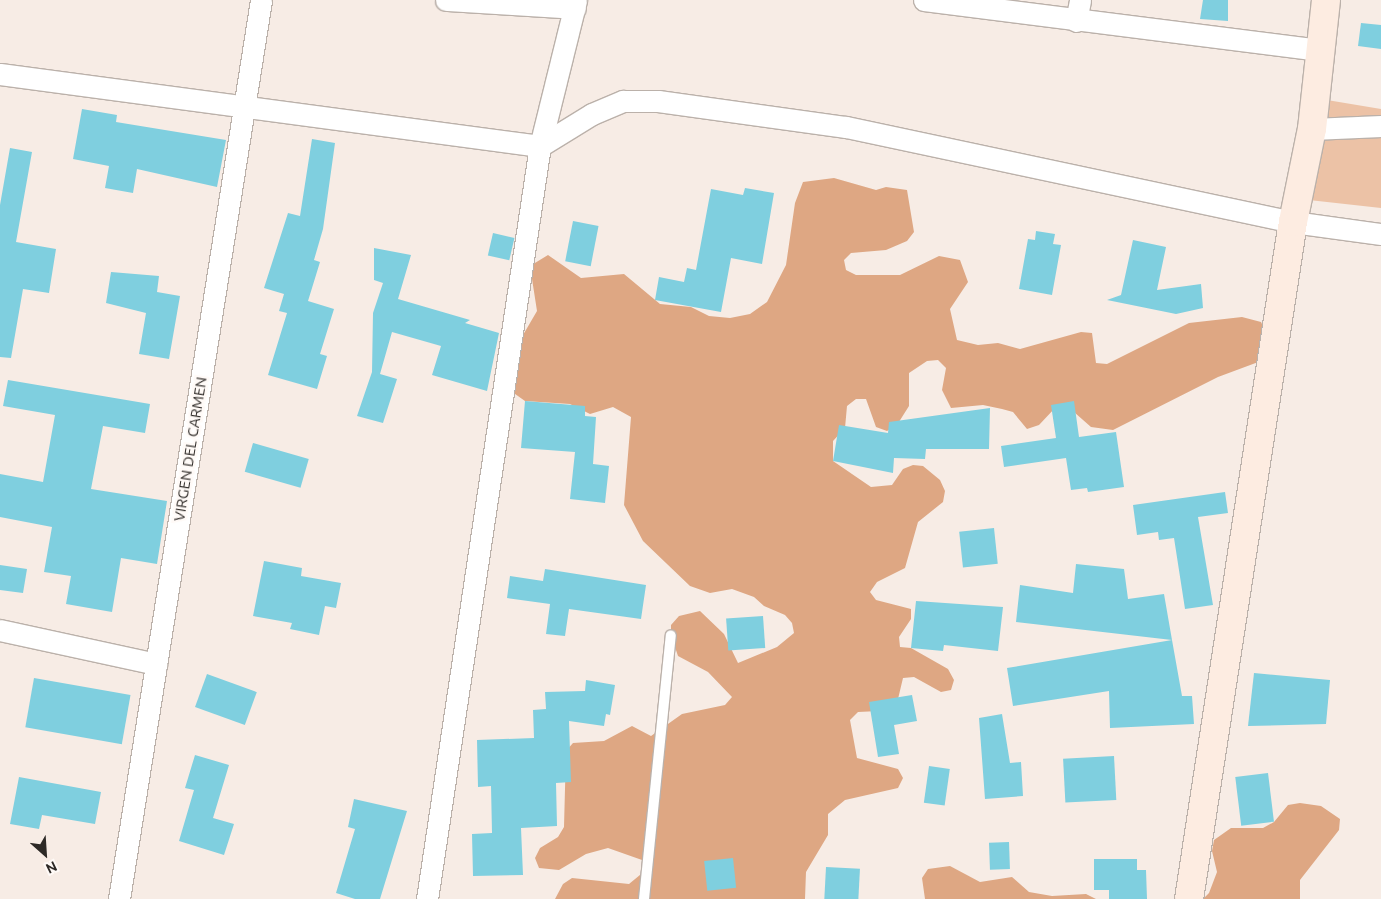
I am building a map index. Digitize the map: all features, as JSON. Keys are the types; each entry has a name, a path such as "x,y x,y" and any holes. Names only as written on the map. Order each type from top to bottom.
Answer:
{"street":[{"name":"VIRGEN DEL CARMEN","path":"120,899 261,0"},
{"path":"426,899 540,146 577,3 446,0"},
{"path":"924,0 1076,21 1320,50"},
{"path":"1076,21 1080,0"},
{"path":"1189,899 1293,222 1312,129 1326,0"},
{"path":"0,74 540,146 592,114 624,101 658,101 846,127 1293,222 1381,234"},
{"path":"1312,129 1381,126"},
{"path":"0,630 156,664"}],"lane":[{"path":"644,899 671,635"}],"shaded area":[{"path":"1321,99 1381,109 1381,208 1309,200"},
{"path":"834,178 876,190 886,187 907,190 914,232 907,241 886,250 851,253 844,260 846,270 856,275 900,275 939,256 960,260 968,282 950,309 957,340 978,345 998,343 1020,349 1081,332 1092,333 1096,363 1107,364 1189,323 1242,317 1261,322 1271,342 1261,361 1218,377 1113,430 1091,427 1066,405 1055,408 1039,425 1027,429 1013,412 983,405 951,408 942,390 946,368 938,360 927,361 909,373 909,406 897,425 887,431 876,427 866,399 856,399 847,406 845,428 833,441 833,461 871,487 892,485 903,469 913,465 923,466 940,480 945,491 943,502 918,522 905,568 877,582 870,592 876,600 911,609 911,619 899,637 900,647 911,648 948,669 954,680 951,690 941,692 914,677 903,678 898,699 879,711 858,712 850,720 857,758 898,769 903,778 898,788 845,800 828,814 828,835 806,872 805,899 555,899 563,884 572,878 629,884 646,870 642,860 608,848 586,854 559,870 539,868 535,858 540,848 558,837 564,827 566,751 573,743 604,741 632,726 651,736 682,714 725,705 732,697 708,672 678,656 671,635 671,625 679,616 700,611 724,634 738,663 777,647 794,633 792,623 785,615 764,606 754,597 732,589 710,593 690,586 643,541 624,505 631,417 613,407 590,414 570,404 525,401 508,389 516,347 537,311 530,266 548,255 581,278 624,274 660,304 691,307 709,316 730,318 750,314 767,302 786,265 795,203 803,182"},
{"path":"1300,803 1321,806 1340,819 1339,830 1300,880 1300,899 1203,899 1209,893 1217,872 1212,851 1214,840 1231,828 1263,828 1274,822 1288,805"},
{"path":"950,866 980,882 1012,877 1029,892 1052,896 1086,894 1096,899 925,899 922,878 928,869"}],"building":[{"path":"1203,0 1228,0 1228,21 1200,19"},
{"path":"1361,23 1381,25 1381,49 1358,46"},
{"path":"82,109 117,115 116,122 226,140 217,187 137,169 133,193 105,188 109,166 73,159"},
{"path":"312,139 335,143 323,229 314,260 320,262 308,301 334,309 320,354 327,356 317,389 268,375 287,313 279,311 284,294 264,288 288,213 300,216"},
{"path":"10,148 32,152 16,242 56,249 49,293 23,289 11,358 0,357 0,205"},
{"path":"745,188 774,193 762,264 731,258 721,312 655,300 659,277 684,282 687,268 696,270 711,189 743,195"},
{"path":"573,221 599,226 591,266 565,261"},
{"path":"1036,231 1055,234 1053,244 1061,245 1052,295 1019,289 1028,239 1035,240"},
{"path":"493,233 514,238 509,260 488,255"},
{"path":"1133,240 1166,247 1157,290 1201,284 1203,308 1176,314 1107,300 1121,295"},
{"path":"374,248 411,255 398,299 470,320 465,323 499,333 487,391 432,375 441,346 392,332 380,374 397,379 383,423 357,416 372,372 373,313 383,283 374,280"},
{"path":"111,272 159,276 157,292 180,296 169,359 139,354 146,313 106,303"},
{"path":"8,380 150,404 145,433 103,426 91,489 167,501 157,564 121,558 112,612 66,604 71,576 44,572 52,527 0,517 0,474 43,482 55,415 3,406"},
{"path":"525,401 585,406 585,416 596,417 593,464 609,466 605,503 570,499 575,452 521,448"},
{"path":"1074,401 1079,437 1116,432 1124,487 1088,492 1087,488 1071,490 1066,458 1004,467 1001,446 1056,438 1051,405"},
{"path":"990,408 989,449 926,449 925,459 894,458 893,473 833,461 839,425 888,433 889,422"},
{"path":"253,443 309,459 300,488 245,472"},
{"path":"1225,492 1228,513 1198,517 1213,605 1185,609 1174,538 1159,540 1158,532 1137,535 1133,505"},
{"path":"994,528 998,564 963,567 959,532"},
{"path":"264,561 302,568 301,576 341,583 336,608 325,606 319,635 290,629 292,623 253,616"},
{"path":"1076,564 1124,569 1128,599 1164,594 1172,640 1016,622 1020,585 1073,593"},
{"path":"0,565 27,569 23,593 0,590"},
{"path":"545,569 646,585 641,619 569,609 565,636 546,634 550,604 507,598 510,576 543,581"},
{"path":"916,601 1003,607 998,651 944,645 943,651 911,648"},
{"path":"763,616 765,648 728,651 726,619"},
{"path":"1172,640 1182,696 1192,696 1194,724 1110,728 1109,691 1013,706 1007,668"},
{"path":"1254,673 1330,680 1326,724 1248,726"},
{"path":"207,674 257,692 245,725 195,707"},
{"path":"34,678 131,695 122,744 25,727"},
{"path":"586,680 615,685 610,715 606,714 604,726 569,721 571,782 556,783 557,826 521,828 523,875 473,876 472,834 492,833 491,786 478,787 477,740 534,738 533,710 546,709 545,692 585,691"},
{"path":"912,695 917,721 894,725 899,754 878,757 869,702"},
{"path":"1002,714 1010,763 1021,762 1023,796 985,799 979,718"},
{"path":"195,755 229,765 213,818 234,824 224,855 179,841 194,790 185,788"},
{"path":"1114,756 1116,800 1065,803 1063,759"},
{"path":"929,766 950,769 945,806 924,803"},
{"path":"1268,773 1274,822 1241,826 1235,777"},
{"path":"19,777 101,792 95,824 42,815 39,829 10,824"},
{"path":"354,799 407,811 380,899 355,899 336,893 355,829 348,827"},
{"path":"1009,842 1010,869 990,870 989,843"},
{"path":"733,858 736,888 707,891 704,861"},
{"path":"1094,859 1137,859 1137,870 1146,870 1147,899 1109,899 1109,890 1094,890"},
{"path":"826,867 860,869 858,899 824,899"}]}
